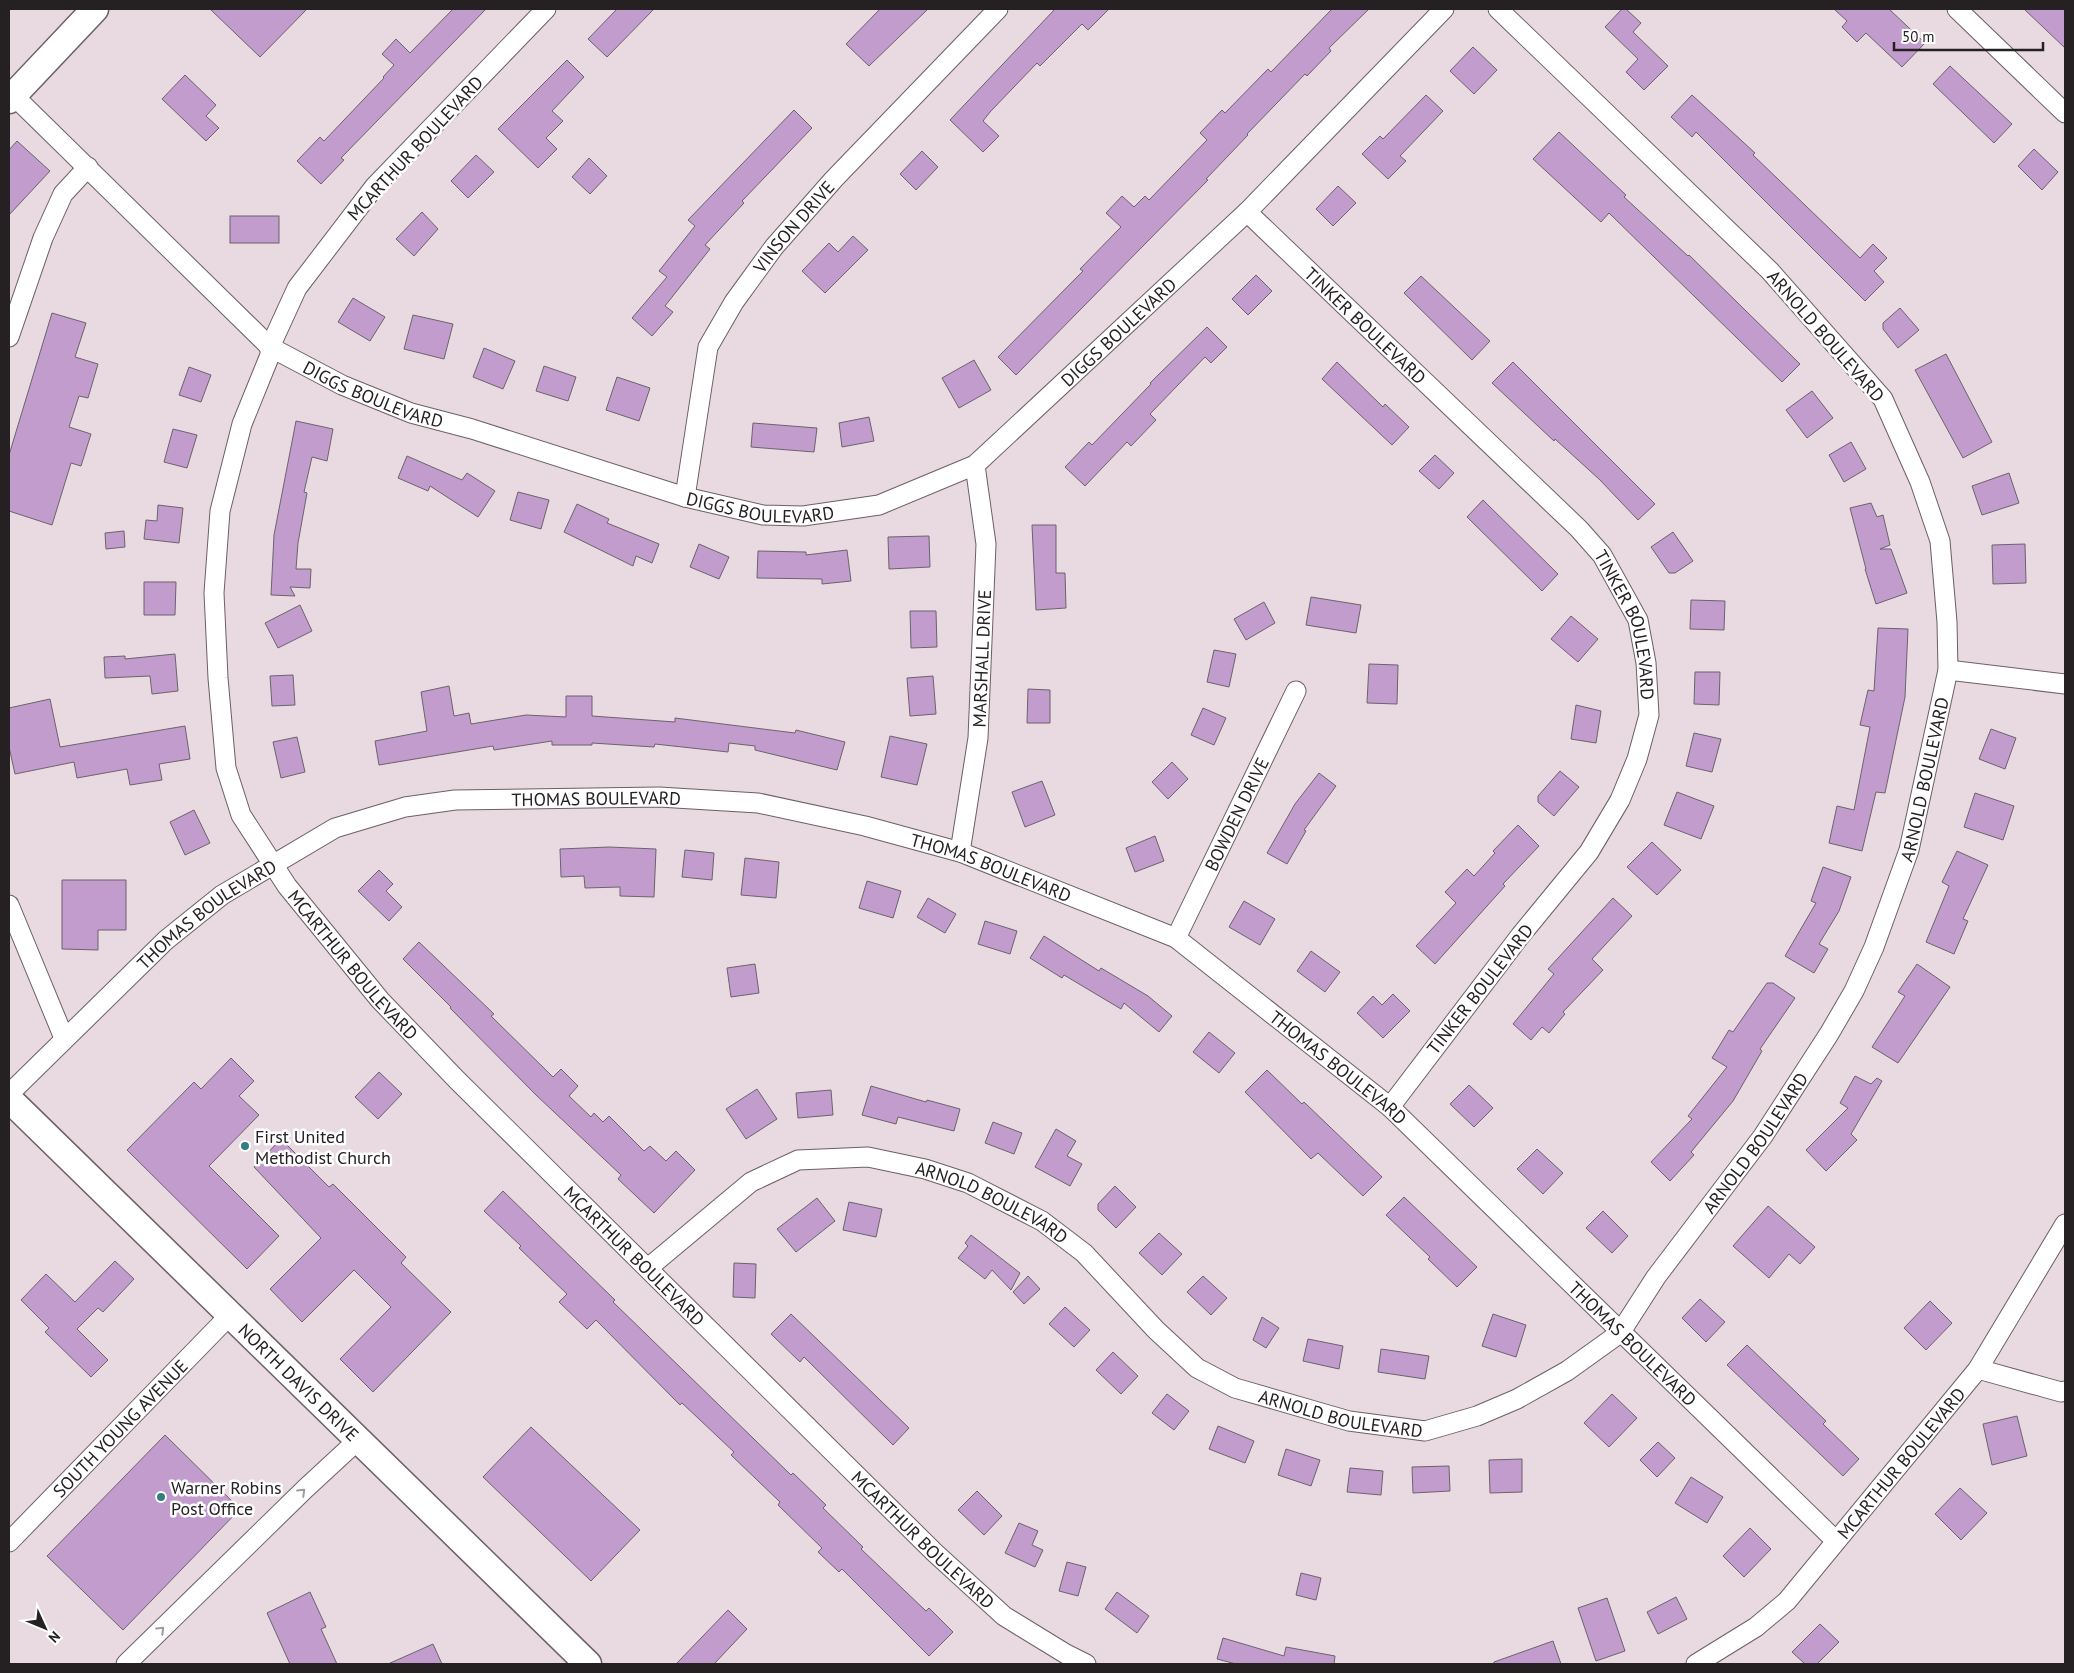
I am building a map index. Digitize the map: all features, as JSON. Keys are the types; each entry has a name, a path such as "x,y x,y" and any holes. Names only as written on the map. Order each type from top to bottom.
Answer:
{"main road":[{"path":"11,98 94,9"},
{"name":"NORTH DAVIS DRIVE","path":"9,1099 588,1664"}],"street":[{"name":"MCARTHUR BOULEVARD","path":"546,9 375,186 297,288 270,347 270,355 242,424 220,511 214,593 218,678 226,768 241,815 272,864 380,1000 457,1080 934,1552 1004,1616 1086,1664"},
{"name":"VINSON DRIVE","path":"685,497 708,348 734,302 774,247 834,178 998,9"},
{"name":"DIGGS BOULEVARD","path":"11,98 88,167 270,347 342,385 411,413 472,429 685,497 763,515 803,516 880,505 975,465 1247,212 1444,9"},
{"name":"ARNOLD BOULEVARD","path":"648,1268 751,1182 798,1160 868,1157 925,1169 968,1182 1042,1221 1084,1253 1156,1330 1197,1368 1235,1388 1349,1421 1425,1431 1477,1416 1517,1400 1566,1370 1620,1333 1656,1278 1763,1136 1829,1034 1854,991 1874,948 1909,850 1948,670 1947,622 1940,541 1920,482 1883,398 1770,271 1498,9"},
{"path":"1958,9 2065,113"},
{"path":"9,337 43,238 63,194 88,167"},
{"name":"TINKER BOULEVARD","path":"1247,212 1579,529 1602,555 1638,620 1646,663 1649,715 1637,759 1620,800 1589,852 1520,936 1390,1107"},
{"name":"MARSHALL DRIVE","path":"960,852 978,738 986,544 975,465"},
{"path":"1948,670 2065,684"},
{"name":"BOWDEN DRIVE","path":"1176,938 1296,690"},
{"name":"THOMAS BOULEVARD","path":"9,1094 166,940 222,895 335,828 405,808 455,800 659,796 758,803 865,826 960,852 1176,938 1390,1107 1620,1333 1836,1541"},
{"path":"9,904 64,1038"},
{"name":"MCARTHUR BOULEVARD","path":"1696,1664 1756,1627 1787,1600 1978,1369 2064,1228"},
{"name":"SOUTH YOUNG AVENUE","path":"9,1542 230,1315"},
{"path":"1978,1369 2061,1392 2065,1391"},
{"path":"126,1664 305,1489 358,1440"}],"building":[{"path":"210,9 307,9 260,57"},
{"path":"453,9 486,9 341,158 344,160 321,184 297,161 320,137 324,141 384,78 394,65 382,54 396,39 410,53"},
{"path":"617,9 654,9 607,57 588,39"},
{"path":"880,9 928,9 869,66 846,44"},
{"path":"1055,9 1109,9 1088,30 1082,24 1040,66 1037,63 990,112 983,121 999,136 983,152 950,120"},
{"path":"1332,9 1369,9 1329,48 1331,51 1307,76 1305,74 1247,134 1206,179 1208,180 1016,375 998,357 1083,271 1080,269 1121,227 1106,213 1122,196 1134,207 1145,196 1149,200 1207,140 1200,133 1222,110 1225,113 1268,69 1271,72"},
{"path":"1622,9 1626,9 1641,23 1633,32 1668,66 1644,90 1626,72 1638,59 1605,27"},
{"path":"1834,9 1889,9 1925,43 1902,67 1866,33 1857,42 1842,27 1847,21"},
{"path":"2024,9 2065,9 2065,48"},
{"path":"1473,47 1497,70 1474,94 1450,71"},
{"path":"567,60 584,77 552,111 563,121 546,138 557,149 538,168 498,129"},
{"path":"1950,66 2012,124 1994,143 1933,84"},
{"path":"185,75 216,105 206,116 219,128 206,141 162,99"},
{"path":"1426,95 1443,111 1400,156 1406,161 1388,179 1362,154 1380,136 1383,139"},
{"path":"1692,95 1755,153 1753,155 1860,258 1873,244 1887,258 1874,271 1884,282 1865,301 1696,132 1692,137 1671,117"},
{"path":"794,110 812,128 742,201 744,203 705,245 710,249 665,306 673,312 652,336 632,318 667,277 659,271 695,226 688,220"},
{"path":"1559,132 1626,195 1624,197 1689,255 1800,364 1782,382 1609,213 1601,222 1533,159"},
{"path":"17,141 50,171 9,215 9,150"},
{"path":"2034,149 2058,172 2042,190 2018,166"},
{"path":"922,151 938,167 916,190 900,174"},
{"path":"476,155 494,172 468,198 451,181"},
{"path":"589,158 607,176 590,194 572,177"},
{"path":"1338,186 1356,203 1333,226 1316,209"},
{"path":"422,212 438,229 414,256 396,239"},
{"path":"230,216 279,216 279,243 230,243"},
{"path":"853,236 868,250 825,293 802,271 829,243 838,252"},
{"path":"1256,275 1272,291 1248,315 1232,299"},
{"path":"1421,276 1490,341 1472,360 1404,293"},
{"path":"353,298 385,317 370,341 338,322"},
{"path":"1900,308 1919,330 1898,348 1883,329 1883,323"},
{"path":"52,313 86,323 75,357 98,364 88,398 79,396 69,427 91,434 81,466 71,463 52,525 9,511 9,455"},
{"path":"413,315 453,324 444,359 404,349"},
{"path":"1207,327 1227,347 1211,363 1205,357 1150,414 1156,420 1131,446 1127,442 1085,486 1065,467 1089,442 1092,445 1150,383"},
{"path":"484,348 515,361 503,389 473,377"},
{"path":"1946,354 1992,442 1963,458 1915,370"},
{"path":"974,360 991,390 959,408 942,378"},
{"path":"1337,362 1383,407 1385,404 1409,427 1392,445 1322,379"},
{"path":"1513,362 1655,504 1638,520 1600,480 1555,439 1554,441 1492,383"},
{"path":"544,366 576,377 568,401 536,391"},
{"path":"189,367 211,375 201,402 179,395"},
{"path":"617,377 650,388 639,421 606,410"},
{"path":"1812,391 1833,418 1807,438 1786,410"},
{"path":"869,417 874,441 842,447 839,423"},
{"path":"296,421 333,429 327,461 312,457 304,492 307,493 298,543 296,569 311,569 310,588 290,587 295,596 271,595 274,535"},
{"path":"753,423 817,428 814,452 751,447"},
{"path":"173,429 197,435 187,468 164,462"},
{"path":"1851,442 1866,469 1844,482 1829,455"},
{"path":"1435,455 1454,473 1439,489 1419,471"},
{"path":"407,456 462,480 467,473 495,491 478,517 430,486 428,491 398,478"},
{"path":"2009,473 2019,503 1982,515 1972,486"},
{"path":"518,492 549,500 541,529 510,520"},
{"path":"1483,500 1558,574 1542,591 1467,517"},
{"path":"1871,503 1877,517 1883,515 1890,545 1880,549 1891,549 1907,593 1876,604 1850,508"},
{"path":"577,504 609,519 607,523 659,544 652,563 636,556 633,566 564,532"},
{"path":"158,505 183,508 179,543 144,539 146,520 157,521"},
{"path":"1032,525 1056,525 1056,573 1065,573 1066,608 1036,610"},
{"path":"124,531 125,547 106,549 105,533"},
{"path":"1673,532 1693,561 1675,573 1669,573 1651,547"},
{"path":"929,536 930,567 889,569 888,537"},
{"path":"699,544 729,557 719,579 690,567"},
{"path":"2025,544 2026,583 1993,584 1992,545"},
{"path":"847,550 851,581 822,584 822,579 757,578 758,551 806,552 806,555"},
{"path":"144,582 176,582 175,615 144,615"},
{"path":"1311,597 1361,605 1356,633 1306,625"},
{"path":"1691,600 1725,601 1724,630 1690,629"},
{"path":"1264,602 1275,623 1246,640 1234,619"},
{"path":"300,605 312,631 278,648 265,623"},
{"path":"910,611 936,611 937,647 911,648"},
{"path":"1571,616 1598,639 1578,662 1551,639"},
{"path":"1878,628 1908,629 1905,697 1885,793 1876,792 1862,851 1829,843 1837,806 1854,810 1870,727 1860,725 1868,690 1874,691"},
{"path":"1214,650 1236,654 1229,687 1207,682"},
{"path":"175,654 178,691 152,694 150,676 105,678 104,657 125,656 125,659"},
{"path":"1369,664 1398,665 1397,704 1367,703"},
{"path":"1695,672 1720,672 1719,705 1694,704"},
{"path":"293,675 295,705 272,706 270,676"},
{"path":"933,676 936,714 910,716 907,678"},
{"path":"449,686 454,716 469,713 471,724 526,715 566,717 566,696 592,696 592,716 675,722 675,718 795,733 796,730 845,742 837,770 755,750 755,746 729,743 728,752 655,744 654,747 592,743 592,745 552,745 552,741 494,750 493,746 379,765 375,741 427,731 421,692"},
{"path":"1028,689 1050,690 1050,723 1027,723"},
{"path":"50,699 60,747 185,726 190,759 159,764 162,780 130,785 127,769 77,778 74,762 15,774 9,747 9,708"},
{"path":"1576,705 1601,711 1596,743 1571,739"},
{"path":"1203,708 1226,718 1214,745 1191,735"},
{"path":"1991,729 2016,738 2005,769 1979,759"},
{"path":"1694,733 1721,739 1712,772 1686,766"},
{"path":"890,736 927,744 917,785 881,777"},
{"path":"297,737 305,772 281,778 273,742"},
{"path":"1172,762 1188,779 1168,799 1152,782"},
{"path":"1560,771 1579,787 1554,816 1538,802 1538,796"},
{"path":"1319,773 1336,786 1304,830 1306,831 1287,864 1267,853 1295,804"},
{"path":"1042,781 1055,815 1025,827 1012,792"},
{"path":"1677,792 1714,806 1701,839 1664,825"},
{"path":"1975,793 2014,806 2003,840 1964,827"},
{"path":"194,810 210,843 185,855 170,822"},
{"path":"1518,825 1539,846 1503,884 1505,886 1435,964 1416,946 1456,903 1445,892 1467,869 1474,876 1495,853 1493,851"},
{"path":"1155,836 1164,861 1135,872 1126,848"},
{"path":"1652,842 1681,870 1657,895 1627,867"},
{"path":"609,847 656,849 654,897 620,896 620,887 585,888 584,876 561,877 560,849"},
{"path":"685,850 714,853 712,880 682,877"},
{"path":"1957,851 1988,865 1963,919 1968,921 1954,954 1926,942 1949,886 1942,882"},
{"path":"745,858 779,862 776,898 741,895"},
{"path":"1823,867 1851,877 1839,911 1819,944 1828,949 1814,973 1785,956 1816,903 1811,901"},
{"path":"379,870 393,884 386,891 402,907 389,921 358,891"},
{"path":"62,880 126,880 126,930 98,930 98,950 62,949"},
{"path":"867,881 901,891 893,918 859,908"},
{"path":"928,898 956,914 945,933 917,917"},
{"path":"1613,898 1632,916 1592,959 1603,970 1563,1012 1565,1014 1549,1033 1542,1027 1531,1040 1513,1024 1554,974 1548,969"},
{"path":"1244,901 1275,919 1260,945 1229,927"},
{"path":"985,921 1017,931 1010,954 978,944"},
{"path":"1044,936 1099,971 1101,968 1148,996 1172,1016 1159,1032 1124,1003 1121,1009 1064,975 1062,978 1030,958"},
{"path":"419,942 494,1014 491,1016 553,1077 561,1069 578,1086 569,1096 591,1117 594,1113 603,1122 609,1116 644,1151 650,1146 666,1161 676,1151 695,1170 654,1213 618,1179 621,1175 536,1095 403,959"},
{"path":"1311,951 1340,972 1325,992 1297,971"},
{"path":"755,964 759,993 731,997 727,968"},
{"path":"1917,964 1950,987 1898,1063 1872,1047 1905,996 1898,992"},
{"path":"1767,983 1773,983 1795,998 1760,1049 1762,1051 1733,1101 1691,1152 1694,1155 1670,1181 1651,1162 1692,1119 1688,1116 1727,1067 1712,1058 1729,1030 1733,1032"},
{"path":"1393,994 1410,1011 1383,1038 1357,1013 1373,996 1382,1005"},
{"path":"1209,1032 1235,1053 1219,1073 1193,1052"},
{"path":"231,1058 254,1081 239,1096 259,1115 209,1166 279,1236 247,1269 127,1150 194,1082 201,1089"},
{"path":"1267,1070 1302,1104 1304,1102 1382,1177 1363,1196 1318,1153 1311,1159 1245,1092"},
{"path":"379,1072 402,1094 378,1119 355,1097"},
{"path":"1855,1076 1871,1084 1877,1078 1882,1081 1851,1134 1857,1140 1826,1171 1806,1150 1848,1108 1840,1103"},
{"path":"1469,1085 1493,1108 1474,1127 1450,1104"},
{"path":"871,1086 926,1102 927,1100 960,1109 954,1131 898,1117 896,1124 862,1115"},
{"path":"757,1089 777,1119 746,1139 726,1109"},
{"path":"831,1090 833,1115 798,1118 796,1093"},
{"path":"993,1122 1022,1133 1014,1154 985,1143"},
{"path":"1056,1129 1076,1141 1067,1156 1082,1164 1070,1186 1035,1167"},
{"path":"281,1139 329,1187 333,1184 406,1257 401,1263 451,1312 373,1392 340,1359 391,1307 354,1270 302,1322 270,1289 321,1238 254,1167"},
{"path":"1537,1149 1563,1173 1543,1194 1517,1169"},
{"path":"1115,1186 1136,1207 1116,1228 1098,1210 1098,1204"},
{"path":"503,1191 615,1300 613,1302 791,1475 793,1473 826,1505 823,1508 863,1547 861,1549 926,1611 929,1608 953,1632 929,1656 842,1569 839,1572 818,1552 822,1548 778,1505 780,1502 731,1455 734,1452 682,1403 680,1405 596,1320 587,1329 559,1302 567,1294 484,1211"},
{"path":"1404,1197 1477,1267 1457,1287 1428,1259 1430,1257 1386,1215"},
{"path":"817,1198 835,1221 796,1252 777,1229"},
{"path":"849,1202 882,1209 876,1237 843,1230"},
{"path":"1768,1206 1815,1247 1800,1264 1789,1254 1769,1278 1733,1246"},
{"path":"1603,1211 1628,1236 1612,1253 1586,1228"},
{"path":"1159,1233 1182,1254 1162,1275 1139,1253"},
{"path":"971,1235 1020,1273 1011,1290 992,1270 985,1279 958,1258 968,1246 965,1243"},
{"path":"115,1261 134,1279 103,1312 98,1308 77,1329 108,1360 91,1377 45,1332 49,1328 21,1300 46,1274 75,1302"},
{"path":"734,1263 756,1264 755,1298 733,1297"},
{"path":"1028,1276 1040,1289 1024,1304 1013,1292"},
{"path":"1203,1276 1227,1298 1211,1315 1187,1292"},
{"path":"1700,1299 1725,1322 1706,1342 1682,1318"},
{"path":"1930,1301 1952,1323 1926,1350 1904,1328"},
{"path":"1065,1307 1090,1330 1074,1347 1049,1324"},
{"path":"791,1314 909,1428 893,1445 804,1357 800,1362 771,1334"},
{"path":"1493,1314 1526,1325 1516,1357 1482,1346"},
{"path":"1262,1317 1279,1328 1266,1348 1253,1340"},
{"path":"1308,1339 1343,1346 1339,1369 1303,1361"},
{"path":"1747,1345 1826,1421 1823,1424 1859,1459 1843,1476 1727,1365"},
{"path":"1381,1349 1429,1356 1425,1379 1378,1372"},
{"path":"1113,1352 1138,1376 1121,1394 1096,1370"},
{"path":"1167,1394 1189,1411 1174,1430 1152,1413"},
{"path":"1612,1394 1637,1418 1609,1447 1584,1423"},
{"path":"2017,1416 2027,1456 1992,1465 1983,1424"},
{"path":"1218,1426 1254,1441 1245,1463 1209,1449"},
{"path":"531,1427 640,1530 591,1581 483,1477"},
{"path":"165,1435 240,1509 123,1630 47,1556"},
{"path":"1658,1442 1675,1458 1657,1477 1640,1460"},
{"path":"1286,1449 1320,1460 1311,1486 1278,1475"},
{"path":"1522,1459 1522,1492 1490,1493 1489,1460"},
{"path":"1449,1466 1450,1491 1413,1493 1412,1467"},
{"path":"1350,1468 1383,1471 1381,1495 1347,1492"},
{"path":"1691,1477 1723,1497 1707,1523 1675,1503"},
{"path":"1960,1488 1987,1513 1961,1540 1935,1514"},
{"path":"977,1491 1002,1516 984,1535 958,1510"},
{"path":"1019,1523 1038,1531 1032,1545 1043,1550 1035,1567 1005,1553"},
{"path":"1750,1528 1771,1549 1744,1577 1723,1556"},
{"path":"1067,1562 1086,1567 1078,1596 1059,1591"},
{"path":"1301,1573 1321,1578 1316,1600 1296,1595"},
{"path":"310,1592 326,1627 321,1629 337,1664 290,1664 267,1613"},
{"path":"1117,1592 1149,1616 1137,1633 1105,1609"},
{"path":"1676,1597 1687,1619 1658,1634 1647,1612"},
{"path":"1607,1598 1625,1651 1596,1661 1578,1608"},
{"path":"728,1610 747,1629 714,1664 676,1664"},
{"path":"1820,1624 1839,1642 1817,1664 1805,1664 1792,1652"},
{"path":"1223,1638 1284,1656 1286,1647 1335,1656 1334,1664 1236,1664 1217,1659"},
{"path":"1553,1641 1561,1664 1494,1664 1494,1662"},
{"path":"433,1644 442,1664 388,1664"}],"place":[{"name":"First United Methodist Church","path":"245,1146"},
{"name":"Warner Robins Post Office","path":"161,1497"}]}
